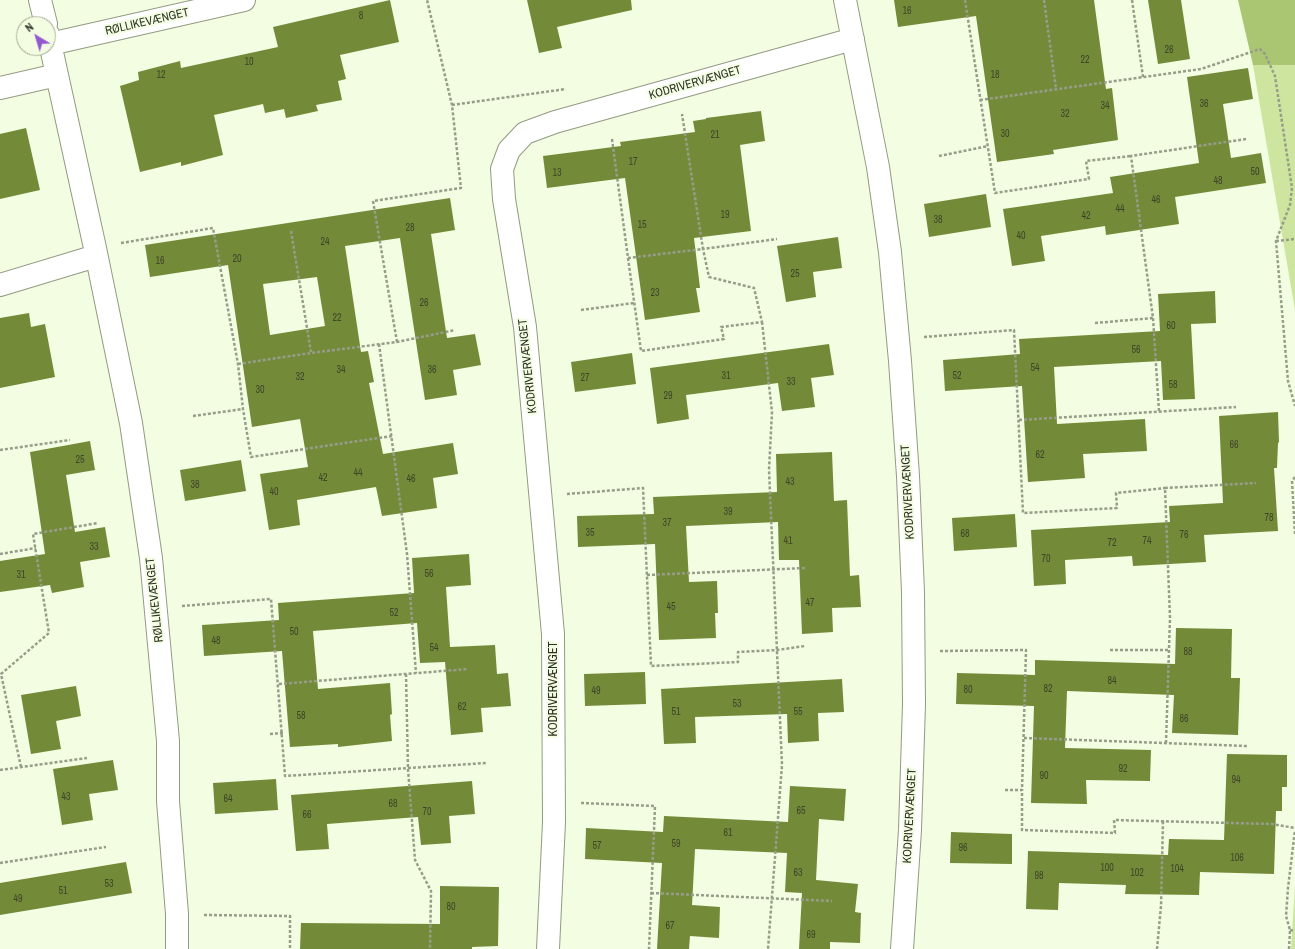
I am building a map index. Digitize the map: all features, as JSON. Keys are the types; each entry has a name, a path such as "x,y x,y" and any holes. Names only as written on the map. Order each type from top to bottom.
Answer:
{"street":[{"name":"RØLLIKEVÆNGET","path":"40,0 44,16"},
{"name":"RØLLIKEVÆNGET","path":"56,33 244,0"},
{"name":"KODRIVERVÆNGET","path":"845,0 878,167 890,252 908,476 913,592 914,704 910,822 902,949"},
{"name":"KODRIVERVÆNGET","path":"548,949 554,802 553,634 525,327 504,199 502,169 508,150 525,133 555,122 853,39"},
{"name":"RØLLIKEVÆNGET","path":"53,56 131,423 151,558 168,741 168,801 178,914 177,949"},
{"path":"0,88 58,75"},
{"path":"0,285 96,252"}],"path":[{"path":"397,342 373,201 461,188 452,105 427,0"},
{"path":"965,0 995,193 1089,179 1086,161 1246,139"},
{"path":"1044,0 1056,89"},
{"path":"1132,0 1143,77"},
{"path":"980,100 1202,69 1260,49 1265,54 1275,76 1292,188 1290,205 1276,241 1288,381 1295,406"},
{"path":"678,88 703,249 709,277 754,288 762,322 772,412 769,470 782,765 768,949"},
{"path":"452,105 568,89"},
{"path":"612,139 641,351 724,338 721,327 762,322"},
{"path":"939,156 988,146"},
{"path":"1131,156 1153,318 1159,411"},
{"path":"96,252 213,228 238,364 243,409 251,457 392,436"},
{"path":"291,231 310,352"},
{"path":"628,258 776,240"},
{"path":"1276,241 1295,240"},
{"path":"582,310 634,303"},
{"path":"1095,323 1153,318"},
{"path":"238,364 310,352 397,342 455,330"},
{"path":"898,339 1014,330 1023,513 1117,508 1116,493 1165,488 1256,483"},
{"path":"379,344 407,554 416,673"},
{"path":"1019,420 1236,407"},
{"path":"193,416 243,409"},
{"path":"0,450 70,440"},
{"path":"1295,478 1292,481 1295,534"},
{"path":"541,496 642,488 651,666 738,662 738,652 777,650 805,646"},
{"path":"1165,488 1170,618 1166,743"},
{"path":"21,767 1,674 49,633 33,534 98,523"},
{"path":"0,554 36,548"},
{"path":"647,575 805,568"},
{"path":"156,608 271,599 283,733 285,776 486,764"},
{"path":"914,650 1026,650 1022,830 1114,833 1114,820 1272,824 1295,829 1286,916 1290,930 1289,949"},
{"path":"1110,650 1169,650"},
{"path":"279,684 468,669"},
{"path":"406,674 408,769 415,860 431,891 430,949"},
{"path":"270,734 283,733"},
{"path":"1024,738 1247,746"},
{"path":"0,770 87,758"},
{"path":"1006,790 1022,790"},
{"path":"554,802 655,806 649,949"},
{"path":"1157,949 1162,906 1163,821"},
{"path":"0,863 106,847"},
{"path":"651,893 832,901"},
{"path":"178,914 290,916 290,949"},
{"path":"1290,930 1295,931"}],"green space":[{"path":"1238,0 1295,0 1295,65 1253,65"},
{"path":"1253,65 1295,65 1295,310"},
{"path":"1295,886 1295,949 1291,949"}],"building":[{"path":"390,0 399,42 340,55 346,79 338,81 342,100 316,105 318,111 286,118 284,109 265,113 263,104 214,115 223,155 181,166 181,162 140,172 120,86 139,80 138,72 180,61 181,68 278,47 273,27"},
{"path":"527,0 631,0 632,10 557,27 562,48 539,53"},
{"path":"894,0 1094,0 1106,89 1112,88 1118,140 1053,150 1054,154 997,162 976,16 898,27"},
{"path":"1148,0 1181,0 1190,59 1158,64"},
{"path":"1248,68 1253,99 1223,104 1231,158 1261,153 1266,183 1175,197 1179,224 1106,235 1105,226 1041,236 1045,261 1012,266 1003,209 1113,193 1110,177 1199,163 1187,77"},
{"path":"761,111 765,141 740,145 751,231 694,238 700,288 696,288 700,312 645,320 625,178 547,188 543,156 621,146 620,142 695,132 693,121"},
{"path":"26,128 40,190 0,199 0,134"},
{"path":"986,194 991,227 929,237 924,204"},
{"path":"450,198 455,230 431,234 447,338 475,334 481,365 453,370 457,395 425,400 400,238 345,246 361,352 368,351 374,382 369,383 383,454 453,443 458,474 433,478 437,508 382,516 376,487 297,500 300,525 269,530 260,474 308,467 300,419 252,427 228,265 150,277 145,245","holes":["317,277 325,326 270,335 263,284"]},
{"path":"838,237 842,268 813,272 816,297 786,302 777,246"},
{"path":"1215,291 1216,323 1191,324 1195,399 1163,400 1161,361 1054,367 1057,424 1145,419 1147,451 1083,454 1085,478 1028,482 1022,386 945,391 943,360 1020,354 1019,339 1160,331 1158,294"},
{"path":"29,313 31,327 45,324 55,377 0,388 0,318"},
{"path":"829,344 834,375 811,378 815,407 782,411 778,383 686,395 689,419 657,424 650,368"},
{"path":"632,353 636,384 575,392 571,362"},
{"path":"1278,412 1279,442 1277,468 1274,468 1278,531 1204,535 1206,562 1133,566 1132,556 1065,560 1066,584 1034,586 1031,530 1170,522 1169,506 1223,503 1219,416"},
{"path":"90,441 95,470 66,475 75,532 105,527 110,557 80,562 84,587 52,593 50,585 0,592 0,561 45,554 30,452"},
{"path":"832,452 834,501 847,500 850,576 859,575 861,607 832,608 833,632 802,634 799,560 779,560 778,522 686,526 689,582 717,581 718,613 715,613 716,638 659,640 655,544 578,547 577,516 654,514 653,497 777,492 776,454"},
{"path":"241,460 246,491 185,501 180,470"},
{"path":"1015,514 1017,547 954,551 952,518"},
{"path":"469,554 471,585 446,587 450,647 495,645 497,674 508,673 511,706 481,708 483,732 451,735 445,662 420,663 417,623 313,631 318,689 390,683 392,741 338,747 338,744 290,747 282,651 204,656 202,625 279,620 278,603 414,593 412,558"},
{"path":"1176,628 1232,629 1231,678 1240,678 1238,735 1172,733 1174,695 1067,691 1065,748 1151,750 1150,781 1086,780 1087,804 1031,803 1034,706 956,704 957,673 1035,675 1035,660 1175,664"},
{"path":"645,672 646,704 585,706 584,674"},
{"path":"842,679 844,712 818,713 819,741 788,743 787,714 695,717 696,743 664,744 661,689"},
{"path":"76,686 81,716 56,721 61,749 31,754 21,695"},
{"path":"1227,754 1287,755 1287,787 1282,787 1282,811 1276,811 1274,874 1200,872 1199,895 1125,894 1126,885 1059,883 1058,910 1026,909 1028,851 1168,855 1169,839 1224,840"},
{"path":"113,760 118,790 89,794 93,820 62,825 53,769"},
{"path":"276,779 278,810 215,814 213,783"},
{"path":"472,781 475,814 449,816 451,843 421,845 418,817 327,824 329,849 296,851 291,795"},
{"path":"790,786 846,789 844,821 819,819 816,880 858,884 855,912 861,913 860,943 830,942 830,949 799,949 802,893 785,892 787,853 695,849 692,905 720,907 719,938 690,936 689,949 657,949 662,863 585,859 586,828 663,832 664,816 788,822"},
{"path":"951,832 1012,834 1012,864 950,863"},
{"path":"126,862 132,893 0,915 0,883"},
{"path":"440,886 499,887 498,946 472,947 472,949 300,949 301,923 440,924"}]}
